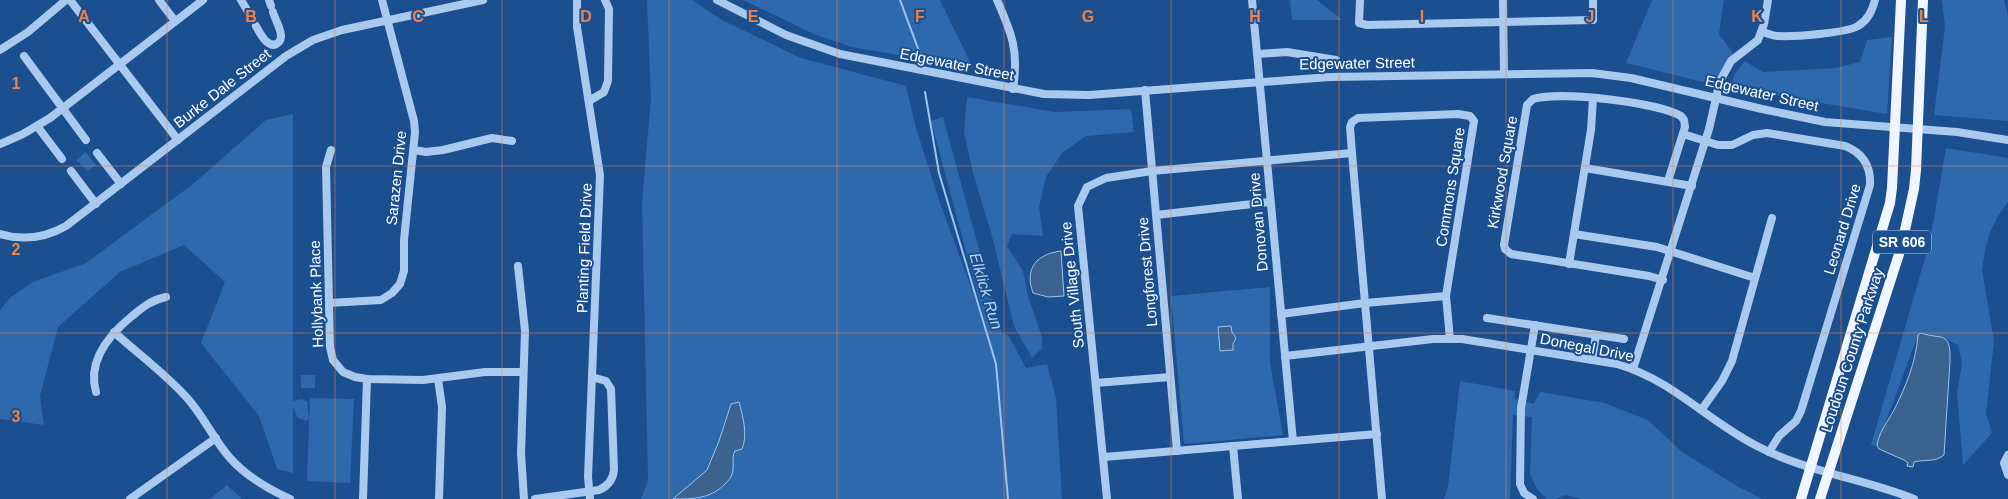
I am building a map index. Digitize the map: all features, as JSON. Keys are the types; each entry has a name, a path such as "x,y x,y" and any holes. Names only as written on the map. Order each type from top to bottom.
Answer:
{"main road":[{"name":"Loudoun County Parkway","path":"1801,499 1890,203 1901,0"},
{"name":"Loudoun County Parkway","path":"1820,499 1901,248 1914,189 1923,0"}],"street":[{"path":"0,50 28,32 66,0"},
{"path":"70,0 178,140"},
{"path":"159,0 176,21"},
{"path":"0,144 37,126 62,109 203,0"},
{"path":"241,0 266,42 273,45 277,44"},
{"name":"Sarazen Drive","path":"329,303 381,300 392,293 400,284 404,271 404,240 414,150 414,121 382,0"},
{"name":"Burke Dale Street","path":"0,234 27,238 47,235 66,226 286,56 313,40 327,34 483,0"},
{"name":"Planting Field Drive","path":"577,0 577,27 600,175 589,496"},
{"path":"589,101 604,92 608,81 609,9 605,0"},
{"name":"Edgewater Street","path":"716,0 786,35 832,52 1044,94 1069,96 1330,76 1579,73 1612,75 1762,110 1825,122 1918,129 2008,140"},
{"name":"Donovan Drive","path":"1252,0 1293,441"},
{"path":"1360,0 1359,23 1367,25 1593,20 1593,0"},
{"path":"1503,0 1504,74"},
{"path":"1633,369 1692,186 1717,98 1720,80 1731,61 1758,40 1762,32 1768,0"},
{"path":"1762,32 1775,36 1842,31 1856,27 1865,21 1872,11 1875,0"},
{"path":"1000,1 1015,47 1016,60 1013,89"},
{"path":"271,6 281,34 277,44"},
{"path":"277,44 286,56"},
{"path":"1258,54 1287,52 1336,60"},
{"path":"24,56 86,140"},
{"name":"Longforest Drive","path":"1145,90 1177,451"},
{"name":"Kirkwood Square","path":"1663,280 1649,276 1511,254 1505,249 1504,242 1527,105 1530,101 1537,98 1593,98 1632,103 1678,114 1684,120 1683,134"},
{"path":"1569,264 1591,130 1593,98"},
{"name":"Commons Square","path":"1369,346 1350,127 1352,122 1358,118 1458,114 1470,116 1474,121 1446,296 1450,339"},
{"path":"37,126 62,159"},
{"name":"Leonard Drive","path":"1683,134 1705,142 1726,146 1753,135 1767,133 1845,146 1857,152 1863,158 1870,171 1870,185 1801,410 1796,421 1774,441 1769,452"},
{"path":"1668,181 1683,134"},
{"path":"414,150 434,151 492,138 512,141"},
{"name":"Hollybank Place","path":"331,150 326,166 330,347 336,364 348,375 367,379 438,379 485,372 523,372"},
{"path":"97,153 121,184"},
{"name":"South Village Drive","path":"1107,499 1078,206 1087,187 1106,178 1152,171 1352,153"},
{"path":"1585,168 1692,186"},
{"path":"71,171 96,204"},
{"path":"1156,215 1270,202"},
{"path":"1702,409 1727,372 1772,218"},
{"path":"1574,234 1657,247 1755,278"},
{"path":"518,266 525,331 521,454 524,499"},
{"path":"1281,314 1365,303 1446,296"},
{"path":"96,392 93,377 97,361 102,349 114,332 152,300 166,297"},
{"path":"1487,318 1624,339"},
{"path":"1533,499 1524,493 1520,484 1521,408 1535,325"},
{"path":"114,332 186,396 198,410 229,458 254,479 272,491 290,499"},
{"path":"1592,360 1596,335"},
{"name":"Donegal Drive","path":"1284,356 1369,346 1462,339 1592,360 1633,369 1668,386 1739,436 1769,452 1810,468 1914,499"},
{"path":"1369,346 1382,499"},
{"path":"535,499 589,496 605,488 612,479 614,470 611,389 606,381 592,377"},
{"path":"1096,383 1170,377"},
{"path":"363,499 367,379"},
{"path":"438,379 442,407 439,499"},
{"path":"1104,457 1377,434"},
{"path":"130,499 216,438"},
{"path":"1233,446 1238,499"},
{"path":"2008,455 2004,463 2008,475"}],"shaded area":[{"path":"647,0 692,0 720,19 801,58 906,86 916,128 940,203 988,333 931,121 943,117 1002,334 1008,335 1026,368 1047,364 1056,398 1062,499 641,499 648,480 642,201 651,99"},
{"path":"743,0 940,0 973,68 852,47 816,35"},
{"path":"1290,0 1317,0 1342,20 1292,20"},
{"path":"1652,0 1724,0 1719,34 1736,57 1719,86 1626,63"},
{"path":"1942,0 2004,0 2008,16 2008,121 1934,115 1945,27"},
{"path":"1892,37 1887,114 1731,88 1734,75 1745,61 1763,72 1835,68 1860,62 1867,40"},
{"path":"967,97 1055,112 1131,109 1134,132 1086,136 1062,153 1046,177 1039,207 1043,236 1012,234 1007,246 1023,271 1028,296 1042,337 1042,348 1032,358 1014,326 992,236 973,173 964,132"},
{"path":"293,114 293,401 302,399 307,402 309,419 306,421 298,418 293,408 293,473 277,469 259,416 201,343 225,282 184,245 120,272 58,327 40,396 44,425 0,419 0,310 11,297 33,282 86,263 193,184 266,120"},
{"path":"1946,148 2008,158 2008,202 1990,232 1982,270 1994,341 1986,414 1992,433 1963,465 1957,393 1962,363 1958,345 1947,340 1918,335 1877,446 1871,445 1930,241"},
{"path":"86,152 96,165 88,171 76,160"},
{"path":"1061,251 1064,296 1048,297 1033,293 1030,276 1035,264 1045,255"},
{"path":"1270,287 1270,363 1283,435 1184,444 1171,296"},
{"path":"1231,326 1236,338 1233,350 1220,351 1218,327"},
{"path":"1921,333 1947,340 1950,361 1944,455 1933,460 1914,462 1913,467 1907,466 1908,463 1904,460 1879,449 1877,446 1881,432 1894,410 1906,383 1913,364 1918,335"},
{"path":"301,375 315,375 315,388 301,388"},
{"path":"1460,381 1515,391 1515,399 1534,404 1540,392 1604,403 1648,420 1682,452 1737,486 1763,499 1581,499 1565,495 1556,499 1547,499 1537,489 1530,474 1532,417 1513,415 1510,499 1444,499 1448,487"},
{"path":"310,398 354,399 350,483 307,481"},
{"path":"739,402 745,438 742,449 735,451 733,471 730,478 713,493 694,498 673,499 707,470 731,404"},
{"path":"227,485 242,499 210,499"}],"waterway":[{"name":"Elklick Run","path":"900,0 920,54"},
{"name":"Elklick Run","path":"925,92 939,173 996,364 1008,499"}]}
